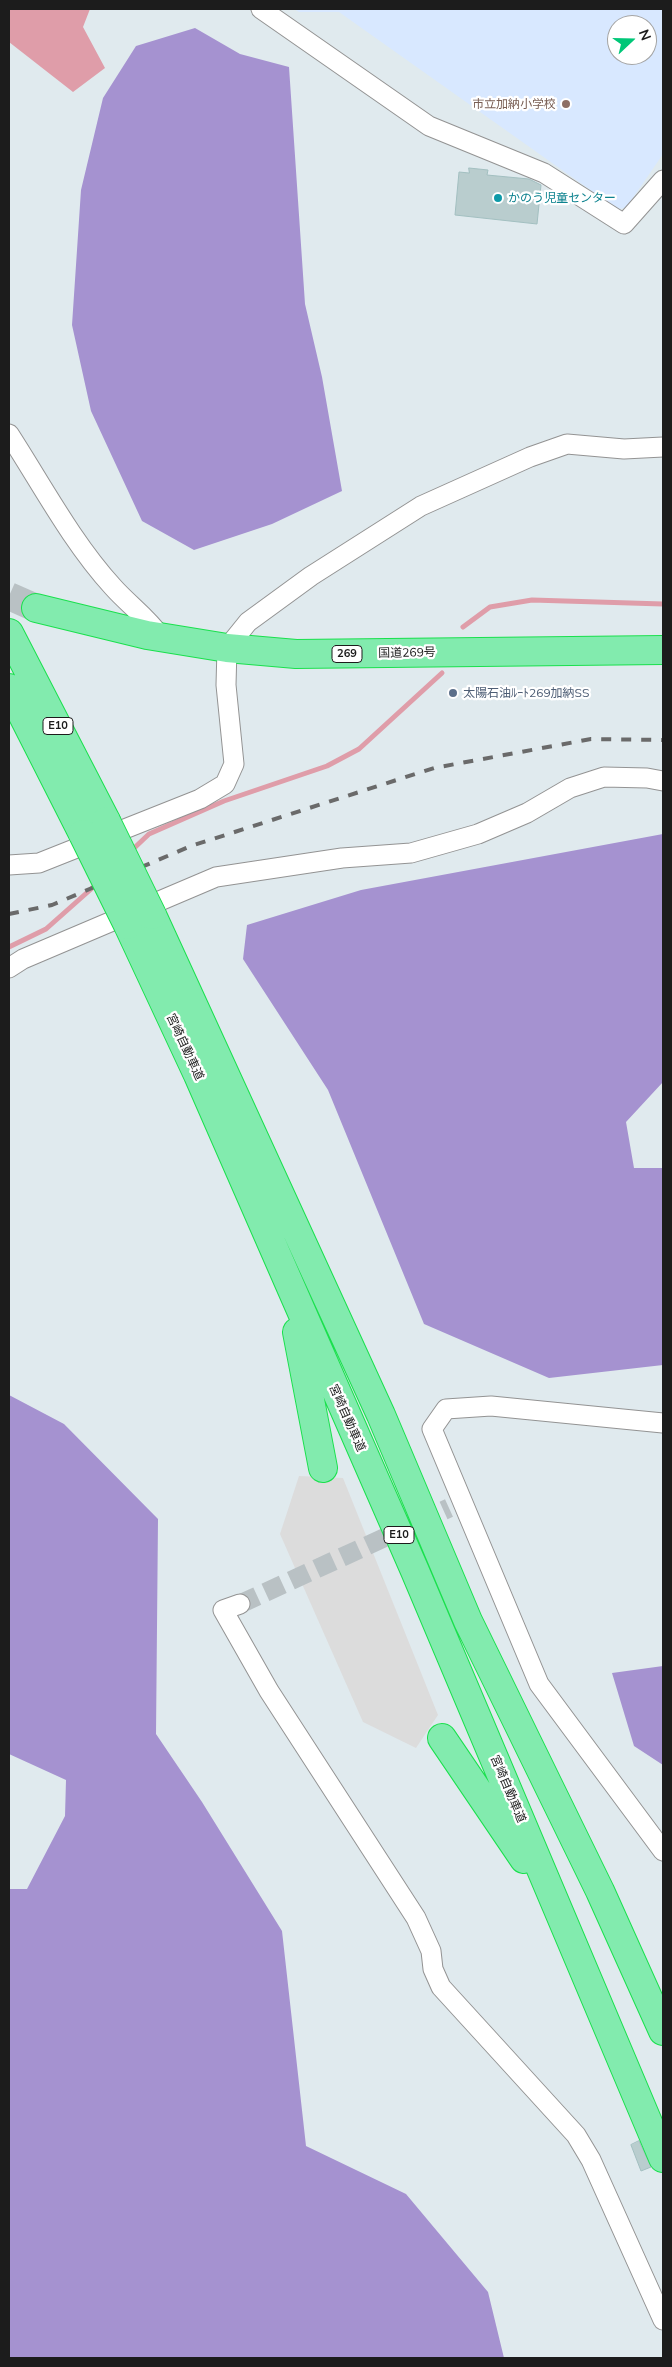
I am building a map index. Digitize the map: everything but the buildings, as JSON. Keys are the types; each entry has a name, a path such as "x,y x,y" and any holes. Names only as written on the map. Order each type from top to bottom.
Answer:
{"highway":[{"name":"国道269号","path":"36,608 161,637 227,648 296,654 663,650"},
{"name":"宮崎自動車道","path":"9,633 95,827 381,1415 468,1621 604,1900 663,2031"},
{"name":"宮崎自動車道","path":"9,688 95,827"},
{"name":"宮崎自動車道","path":"140,920 198,1075 411,1562 663,2158"},
{"path":"288,1284 323,1468"},
{"path":"442,1738 559,1909"}],"street":[{"path":"261,9 429,126 544,173 624,224 663,180"},
{"path":"9,434 75,538 113,587 148,619 161,637"},
{"path":"9,865 39,863 200,800 226,784 234,764 226,685 227,648 248,622 310,576 421,506 530,457 567,444 624,450 663,447"},
{"path":"9,968 23,958 216,877 342,858 411,853 478,834 527,813 570,788 604,777 647,778 663,782"},
{"path":"663,1423 491,1406 446,1409 432,1429 457,1505 540,1684 663,1851"},
{"path":"240,1604 223,1610 269,1691 416,1918 431,1951 433,1969 442,1987 576,2135 590,2160 663,2320"}],"shaded area":[{"path":"9,9 90,9 83,27 105,68 73,92 9,42"},
{"name":"市立加納小学校","path":"294,9 663,9 663,154 626,208 617,209 339,12 299,12"},
{"path":"195,28 240,54 289,67 305,304 322,377 342,491 272,524 194,550 142,521 91,411 72,325 81,190 103,98 136,46"},
{"path":"663,834 663,1082 626,1122 634,1168 663,1168 663,1365 549,1378 424,1324 328,1090 243,959 247,925 361,890"},
{"path":"9,1395 64,1424 158,1519 156,1734 202,1802 282,1931 306,2146 406,2194 488,2292 504,2358 9,2358 9,1889 27,1889 65,1816 66,1780 9,1754"},
{"path":"299,1476 343,1478 438,1715 416,1748 363,1722 280,1534"},
{"path":"663,1666 663,1765 634,1746 612,1673"}],"waterway":[{"path":"463,627 490,607 532,600 663,604"},
{"path":"130,852 149,834 224,801 327,766 359,749 442,673"},
{"path":"9,947 46,929 99,882"}],"tunnel":[{"path":"9,596 36,608"},
{"path":"240,1604 449,1508"}],"railway":[{"path":"9,914 52,905 191,846 434,768 591,739 663,740"}],"place":[{"name":"市立加納小学校","path":"566,104"},
{"name":"かのう児童センター","path":"498,198"},
{"name":"太陽石油ﾙｰﾄ269加納SS","path":"453,693"}]}
